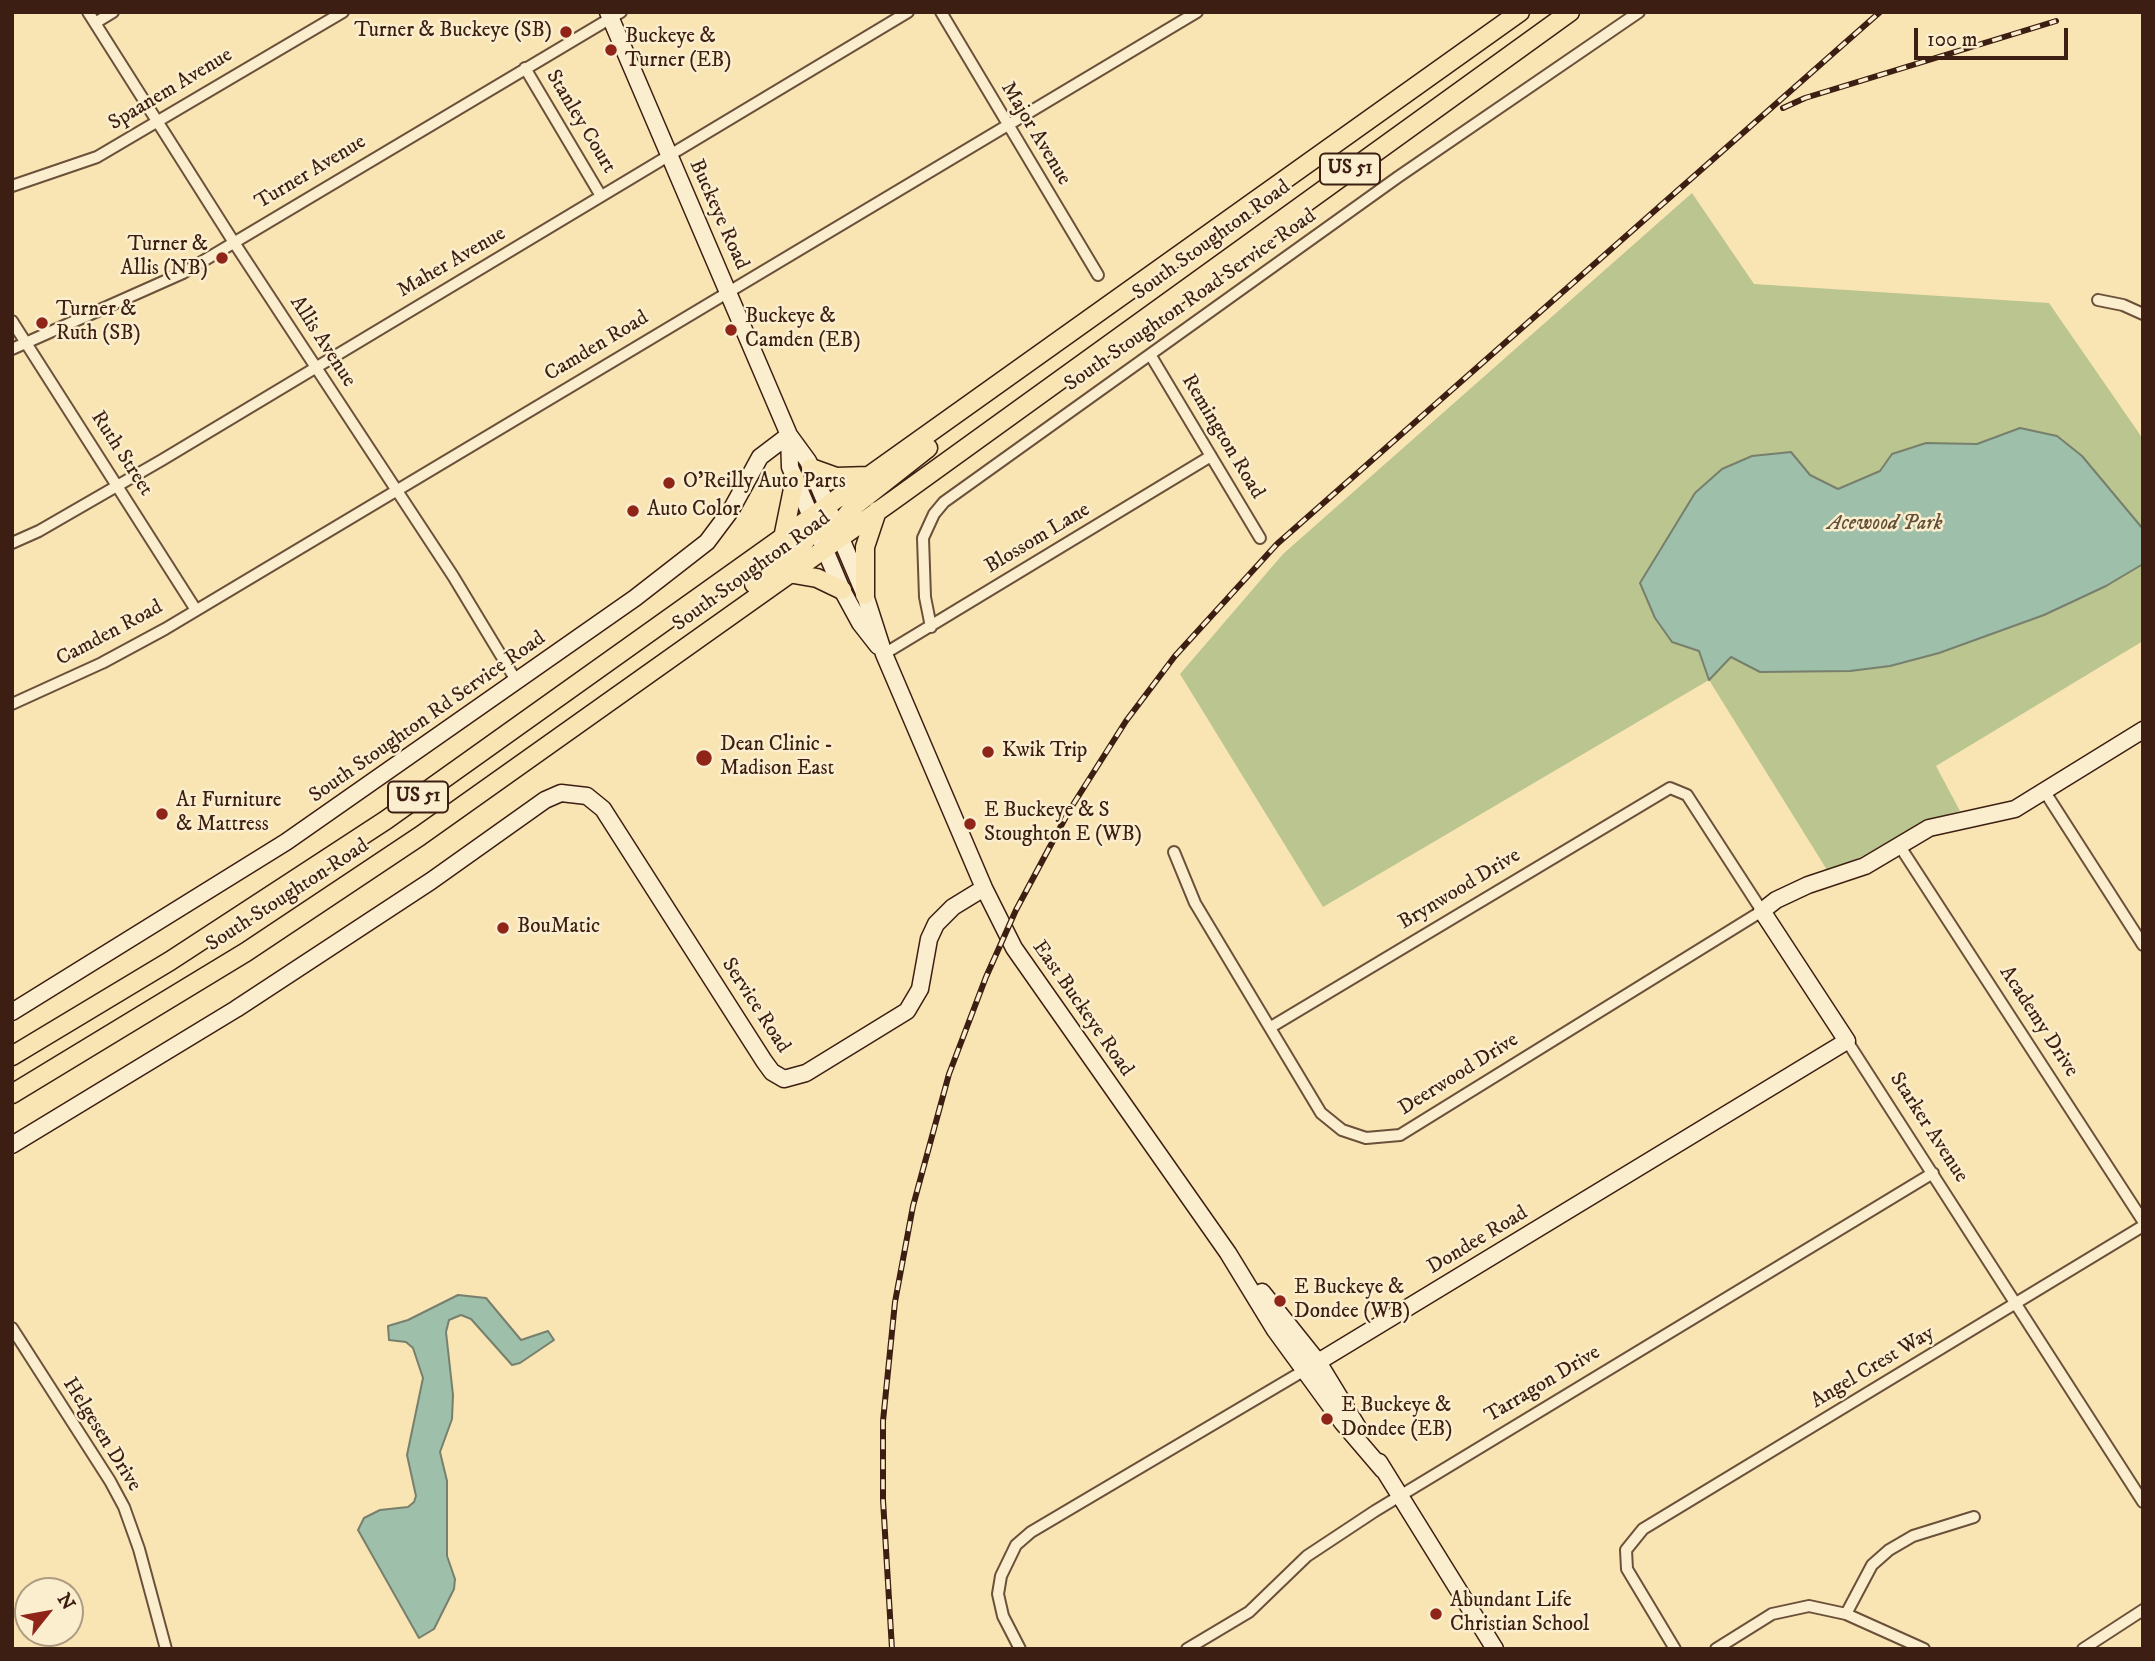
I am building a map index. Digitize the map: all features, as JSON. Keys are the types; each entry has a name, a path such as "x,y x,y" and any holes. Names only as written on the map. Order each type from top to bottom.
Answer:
{"main road":[{"name":"South Stoughton Road","path":"12,1056 170,961 302,877 783,537 814,523 828,506 869,476 1520,12"},
{"name":"South Stoughton Road","path":"838,531 877,511 1570,12"},
{"path":"824,547 876,488 956,427 1038,355"},
{"path":"811,468 836,477 869,476"},
{"path":"783,537 795,478"},
{"path":"865,595 865,547 877,511"},
{"path":"587,718 608,693 764,576 814,523"},
{"name":"South Stoughton Road","path":"12,1094 333,895 587,718 824,547"},
{"path":"788,573 817,578 842,590"}],"street":[{"name":"Allis Avenue","path":"88,12 394,490 453,576 517,682"},
{"path":"95,23 113,12"},
{"name":"Spaanem Avenue","path":"12,186 97,157 343,12"},
{"name":"Maher Avenue","path":"12,543 119,485 908,12"},
{"name":"Major Avenue","path":"941,12 1098,275"},
{"name":"Camden Road","path":"12,704 102,663 196,610 1197,12"},
{"name":"South Stoughton Road Service Road","path":"931,627 925,597 923,553 926,529 944,502 1398,177 1639,12"},
{"name":"Buckeye Road","path":"613,14 668,155 789,435 811,468 828,506"},
{"name":"Turner Avenue","path":"12,349 144,293 613,14"},
{"name":"Stanley Court","path":"525,68 601,197"},
{"path":"2098,300 2123,305 2143,314"},
{"name":"Ruth Street","path":"12,321 119,485 196,610"},
{"name":"Remington Road","path":"1151,356 1260,538"},
{"name":"Buckeye Road","path":"789,435 790,467 814,523"},
{"name":"South Stoughton Rd Service Road","path":"12,1012 248,867 635,598 707,542 731,510 754,465 766,450 789,435"},
{"name":"Blossom Lane","path":"884,654 1211,456"},
{"name":"East Buckeye Road","path":"828,506 865,595 884,654 984,888 1022,963 1383,1470 1495,1649"},
{"name":"East Buckeye Road","path":"814,523 842,590 860,623 884,654"},
{"path":"1762,911 1776,900 1808,885 1865,866 1929,828 2015,809 2143,730"},
{"name":"Starker Avenue","path":"1670,788 1688,795 2143,1502"},
{"name":"Brynwood Drive","path":"1271,1027 1670,788"},
{"path":"2045,792 2143,945"},
{"name":"Service Road","path":"12,1145 248,1002 431,881 545,800 561,793 578,793 592,798 603,808 764,1061 772,1072 784,1079 806,1073 907,1011 920,989 929,939 936,924 953,907 984,888"},
{"name":"Academy Drive","path":"1899,845 2143,1224"},
{"name":"Deerwood Drive","path":"1174,852 1191,894 1327,1119 1358,1136 1391,1137 1762,911"},
{"name":"Dondee Road","path":"1020,1649 1003,1616 998,1594 1000,1576 1016,1545 1031,1532 1311,1366 1847,1041"},
{"name":"Tarragon Drive","path":"1187,1649 1248,1612 1307,1556 1399,1496 1933,1173"},
{"name":"Angel Crest Way","path":"1675,1649 1627,1569 1628,1548 1643,1529 2143,1224"},
{"name":"Helgesen Drive","path":"12,1328 104,1471 124,1507 139,1549 166,1649"},
{"path":"1846,1614 1863,1578 1889,1550 1913,1536 1974,1517"},
{"path":"1716,1649 1772,1614 1809,1606 1846,1614 1924,1649"},
{"path":"2083,1649 2143,1610"}],"green space":[{"name":"Acewood Park","path":"1692,193 1754,284 2049,303 2143,439 2143,641 1936,766 1960,811 1923,821 1865,855 1840,866 1827,870 1709,680 1323,907 1180,674 1283,554"}],"shaded area":[{"path":"2020,428 2057,436 2082,456 2143,529 2143,564 2106,586 2044,615 1939,653 1890,666 1850,671 1760,672 1731,657 1709,680 1699,651 1672,642 1655,618 1640,583 1695,493 1722,469 1752,456 1791,452 1810,475 1838,489 1880,471 1892,454 1926,443 1977,444"},
{"path":"458,1295 486,1298 521,1340 548,1331 554,1340 520,1363 512,1365 471,1319 461,1315 449,1320 446,1332 453,1395 452,1419 440,1452 447,1481 447,1556 455,1579 454,1589 434,1629 419,1638 358,1530 364,1518 380,1510 408,1507 416,1496 407,1455 423,1378 413,1348 406,1342 389,1340 388,1326 408,1320"}],"railway":[{"path":"892,1649 883,1500 883,1421 895,1302 913,1206 949,1074 986,977 1016,910 1069,811 1126,721 1175,656 1277,544 1880,12"},
{"path":"1783,108 1805,98 2056,21"}],"place":[{"name":"Turner & Buckeye (SB)","path":"566,32"},
{"name":"Buckeye & Turner (EB)","path":"611,50"},
{"name":"Turner & Allis (NB)","path":"222,258"},
{"name":"Turner & Ruth (SB)","path":"42,323"},
{"name":"Buckeye & Camden (EB)","path":"731,330"},
{"name":"O'Reilly Auto Parts","path":"669,483"},
{"name":"Auto Color","path":"633,511"},
{"name":"Kwik Trip","path":"988,752"},
{"name":"Dean Clinic - Madison East","path":"704,758"},
{"name":"A1 Furniture & Mattress","path":"162,814"},
{"name":"E Buckeye & S Stoughton E (WB)","path":"970,824"},
{"name":"BouMatic","path":"503,928"},
{"name":"E Buckeye & Dondee (WB)","path":"1280,1301"},
{"name":"E Buckeye & Dondee (EB)","path":"1327,1419"},
{"name":"Abundant Life Christian School","path":"1436,1614"}]}
